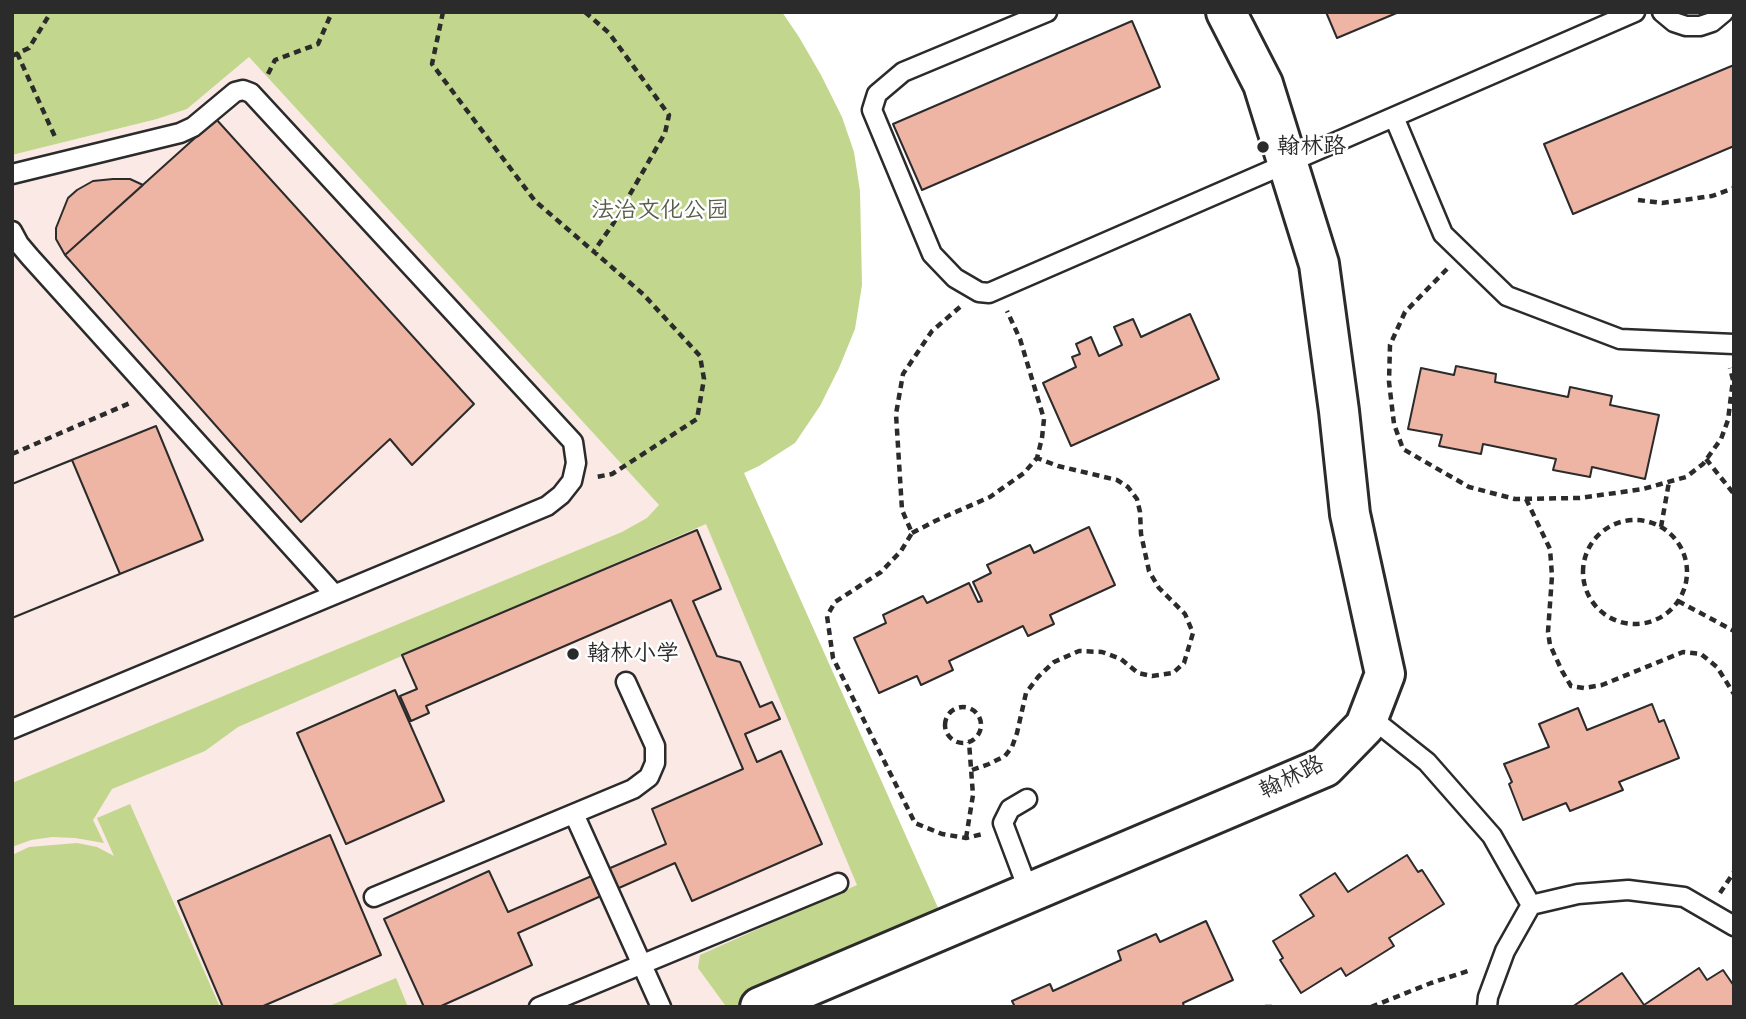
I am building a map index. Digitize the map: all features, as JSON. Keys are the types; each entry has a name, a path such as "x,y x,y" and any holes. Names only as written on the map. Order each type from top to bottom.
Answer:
{"main road":[{"name":"翰林路","path":"760,1007 1325,766 1365,726 1385,674 1350,514 1319,264 1263,84 1226,12"}],"lane":[{"path":"1047,12 903,72 877,94 872,110 932,254 955,278 979,292 989,293 1635,12"},
{"path":"1662,12 1674,22 1686,26 1700,26 1712,22 1724,12"},
{"path":"12,174 180,133 193,127 236,92 243,90 251,93 573,442 576,463 572,481 561,495 547,506 12,729"},
{"path":"1394,117 1443,234 1507,296 1620,339 1729,343"},
{"path":"12,231 24,251 334,594"},
{"path":"374,897 633,789 649,777 655,763 655,746 626,682"},
{"path":"1369,716 1427,762 1492,836 1531,905"},
{"path":"1027,799 1010,809 1003,823 1029,892"},
{"path":"574,814 661,1007"},
{"path":"539,1007 574,1000 642,964 838,883"},
{"path":"1487,1007 1488,997 1505,951 1531,905 1578,894 1628,890 1684,897 1734,926"}],"path":[{"path":"51,12 29,48 15,55 66,161"},
{"path":"257,99 275,60 318,44 332,12"},
{"path":"443,12 432,64 535,201 643,294 700,356 704,379 697,419 612,474 572,481"},
{"path":"585,12 609,33 669,115 666,133 613,224 594,251"},
{"path":"1637,200 1662,203 1712,196 1734,188"},
{"path":"1462,253 1405,312 1390,345 1389,382 1394,424 1403,449 1469,487 1515,499 1580,498 1643,489 1686,477 1706,459 1721,439 1728,420 1733,380 1729,343"},
{"path":"912,533 902,510 896,414 903,374 932,331 960,307 989,293 1002,302 1012,318 1044,419 1037,458 1024,473 990,497 912,533 901,551 881,572 835,602 827,616 833,658 915,823 942,834 966,838 1004,828"},
{"path":"12,454 153,394"},
{"path":"972,770 1005,756 1012,747 1026,692 1054,662 1079,651 1102,652 1121,659 1138,673 1152,676 1172,673 1184,663 1193,633 1185,614 1158,588 1149,572 1137,499 1128,487 1117,480 1058,466 1037,458"},
{"path":"1706,459 1734,494"},
{"path":"1661,527 1669,482"},
{"path":"1526,499 1550,549 1550,645 1572,686 1584,688 1602,685 1683,652 1701,654 1717,667 1734,694"},
{"path":"1628,521 1645,521 1661,527 1675,538 1684,553 1686,586 1678,601 1667,613 1652,621 1635,624 1619,622 1604,614 1592,602 1585,586 1583,569 1587,552 1597,537 1611,526 1628,521"},
{"path":"1678,601 1734,631"},
{"path":"960,708 972,709 982,723 979,735 970,742 952,739 946,730 950,713 960,708"},
{"path":"966,838 973,795 970,742"},
{"path":"1371,1007 1431,983 1502,960"},
{"path":"1265,1007 1275,1007"}],"shaded area":[{"path":"249,57 659,505 714,486 923,937 760,1007 12,1007 12,155 187,109"}],"green space":[{"name":"法治文化公园","path":"12,12 782,12 821,75 842,117 854,152 860,191 862,285 855,329 820,406 795,443 744,473 943,919 735,1007 725,1005 698,968 700,955 857,885 706,524 238,727 205,751 112,789 93,820 104,843 52,837 31,840 12,847 12,783 622,532 647,518 659,505 249,57 187,109 12,155"},
{"path":"130,804 220,1007 12,1007 12,855 29,847 77,843 97,847 114,856 97,818"},
{"path":"396,978 408,1007 327,1007"}],"building":[{"path":"1326,12 1399,12 1337,38"},
{"path":"1132,21 1160,87 922,190 893,124"},
{"path":"1734,65 1734,146 1573,214 1544,144"},
{"path":"216,119 474,404 412,465 390,439 301,522 65,255"},
{"path":"130,179 143,185 65,255 56,239 56,228 68,198 93,181"},
{"path":"1190,314 1219,379 1071,446 1043,383 1076,367 1072,357 1080,354 1076,344 1091,337 1099,356 1122,345 1114,327 1133,319 1141,337"},
{"path":"1456,366 1496,374 1495,382 1568,397 1570,387 1612,396 1610,405 1659,415 1645,479 1592,467 1590,477 1553,470 1556,459 1483,444 1481,454 1439,446 1442,435 1408,429 1421,368 1454,375"},
{"path":"156,426 203,540 12,618 12,484"},
{"path":"72,460 120,574 12,618 12,484"},
{"path":"1089,527 1115,585 1050,615 1054,624 1028,636 1023,626 949,661 953,670 921,685 917,676 879,693 854,638 886,623 883,615 923,596 927,603 969,583 978,602 982,601 973,582 991,573 987,565 1030,545 1034,553"},
{"path":"697,530 721,589 693,601 717,656 740,662 760,707 772,702 780,719 745,734 757,762 781,751 822,844 692,901 675,863 518,933 532,965 439,1007 424,1007 384,919 489,871 508,912 666,844 652,809 743,769 671,600 426,706 429,713 411,721 400,696 417,689 402,655"},
{"path":"395,690 444,801 346,844 297,733"},
{"path":"1652,704 1659,722 1664,720 1679,758 1619,782 1623,790 1570,811 1566,803 1523,820 1504,764 1549,747 1539,724 1578,708 1587,730"},
{"path":"330,835 381,955 261,1007 223,1007 178,901"},
{"path":"1407,855 1418,872 1422,870 1444,904 1389,938 1394,946 1346,976 1341,968 1301,993 1280,960 1283,958 1273,941 1314,916 1300,895 1335,873 1348,892"},
{"path":"1206,921 1233,980 1183,1003 1184,1007 1015,1007 1012,1001 1050,984 1053,991 1121,960 1118,951 1156,934 1160,942"},
{"path":"1699,968 1707,980 1723,970 1734,986 1734,1007 1572,1007 1622,973 1644,1005"}],"place":[{"name":"翰林路","path":"1263,147"},
{"name":"翰林小学","path":"573,654"}]}
